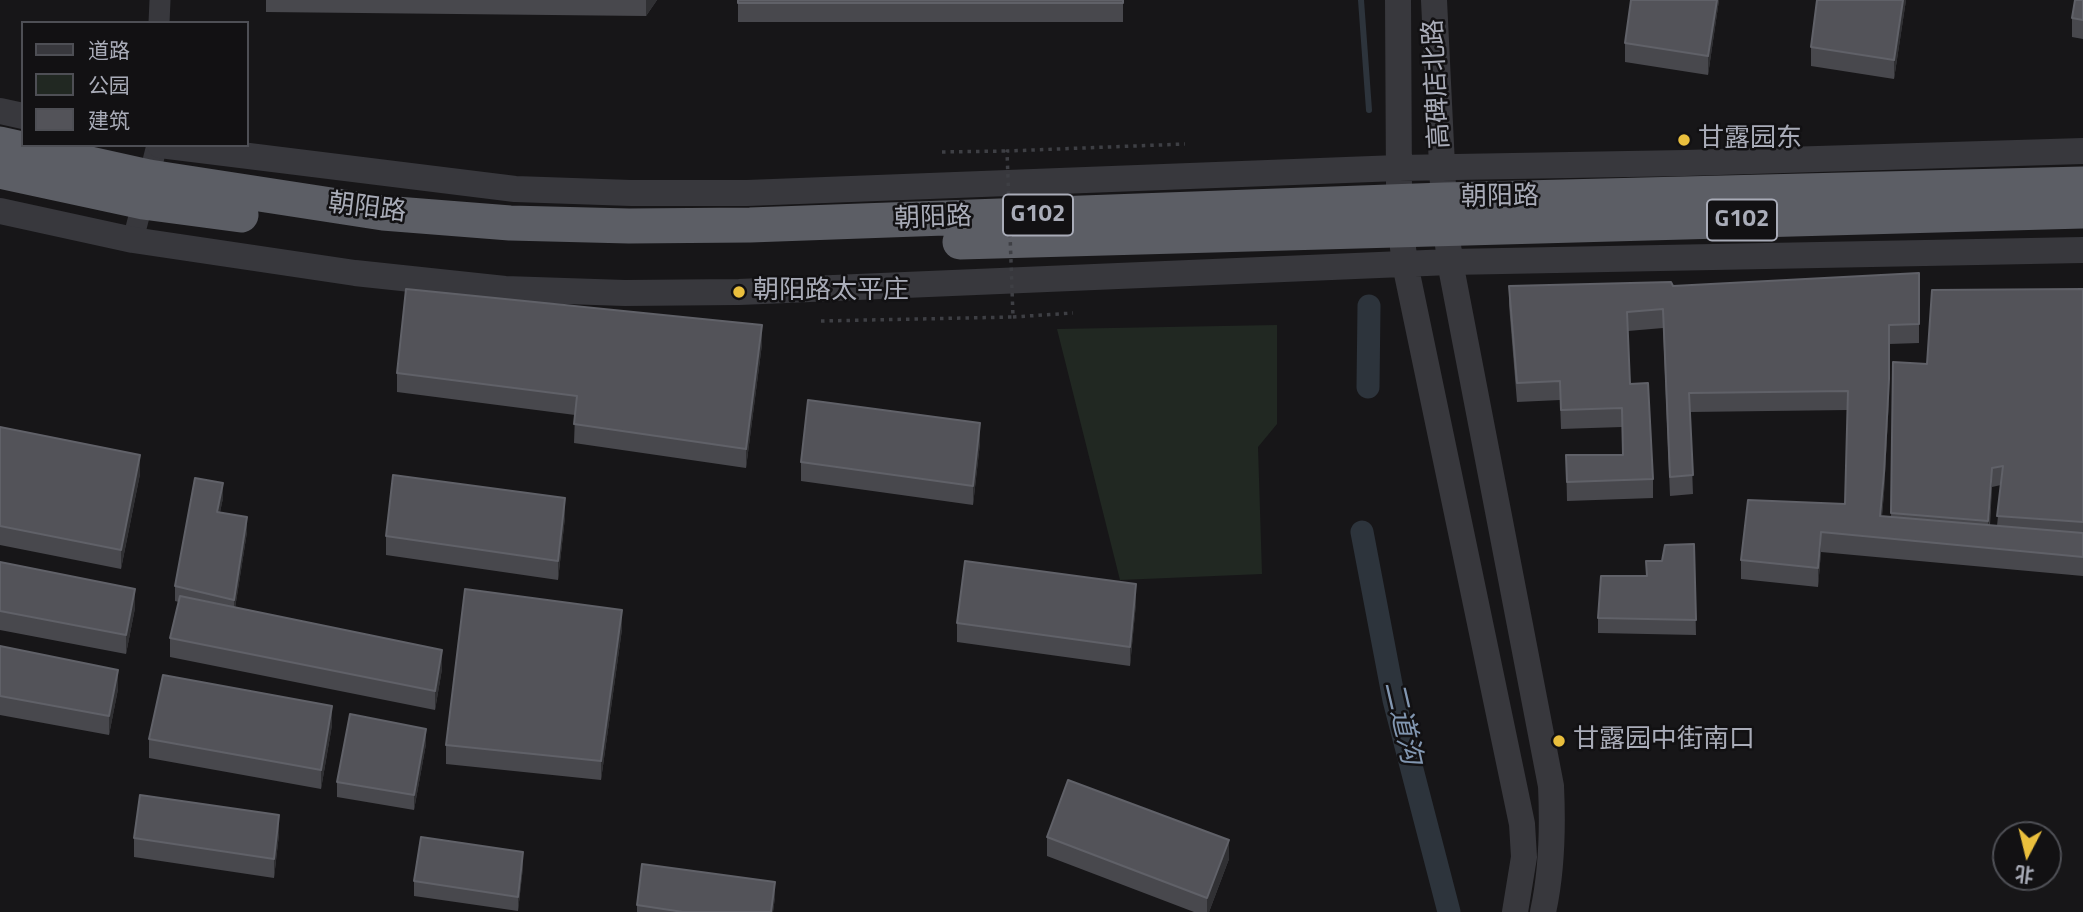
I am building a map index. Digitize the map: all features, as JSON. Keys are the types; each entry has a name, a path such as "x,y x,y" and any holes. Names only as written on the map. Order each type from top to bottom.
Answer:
{"highway":[{"name":"朝阳路","path":"0,144 152,167 380,234 510,246 761,247 1401,216 2083,211"},
{"name":"朝阳路","path":"0,171 152,167"},
{"name":"朝阳路","path":"1446,215 2083,184"}],"street":[{"path":"159,21 160,0"},
{"name":"高碑店北路","path":"1398,0 1401,216 1522,824 1524,858 1515,912"},
{"name":"高碑店北路","path":"1434,0 1446,215 1551,786 1551,859 1543,912"},
{"path":"0,111 21,116"},
{"name":"朝阳路","path":"1446,215 2083,151"},
{"path":"133,240 152,167"},
{"name":"朝阳路","path":"152,167 515,189 747,193 1401,216 1446,215 2083,250"},
{"name":"朝阳路","path":"0,211 133,240 355,273 505,289 625,293 739,292 1401,216"}],"path":[{"path":"942,152 1185,144"},
{"path":"1007,151 1013,317"},
{"path":"821,321 1073,313"}],"green space":[{"path":"1277,325 1277,424 1258,447 1262,574 1120,580 1057,329"}],"building":[{"path":"738,0 1123,0 1123,3 738,3"},
{"path":"1631,0 1717,0 1708,56 1625,43"},
{"path":"1817,0 1903,0 1894,60 1811,47"},
{"path":"2075,0 2083,0 2083,20 2072,18"},
{"path":"1919,273 1919,324 1889,325 1889,379 1880,516 2083,533 2083,557 1821,532 1818,568 1741,560 1748,500 1845,504 1848,391 1689,393 1693,475 1670,477 1663,309 1627,312 1630,384 1648,383 1653,479 1567,482 1566,455 1623,455 1622,408 1561,410 1560,381 1517,383 1509,286 1671,282 1673,286"},
{"path":"406,289 762,325 746,449 574,424 577,396 397,373"},
{"path":"2083,289 2083,522 1997,516 2003,466 1992,468 1988,521 1891,513 1893,362 1927,364 1932,290"},
{"path":"808,400 980,423 973,486 801,462"},
{"path":"0,427 140,455 121,550 0,526"},
{"path":"393,475 565,498 558,561 386,536"},
{"path":"195,478 223,483 217,512 247,517 234,600 175,586"},
{"path":"1694,544 1696,620 1598,618 1601,576 1647,576 1646,561 1662,561 1665,545"},
{"path":"965,561 1136,584 1130,647 957,623"},
{"path":"0,562 135,589 126,635 0,611"},
{"path":"465,589 622,610 601,761 446,745"},
{"path":"180,596 442,650 435,691 170,638"},
{"path":"0,646 118,670 109,716 0,696"},
{"path":"163,675 332,706 321,770 149,739"},
{"path":"350,714 426,729 414,795 337,782"},
{"path":"1068,780 1229,840 1207,898 1047,837"},
{"path":"140,795 279,815 274,859 134,838"},
{"path":"421,837 523,852 518,897 414,881"},
{"path":"642,864 775,882 771,912 683,912 637,905"}],"waterway":[{"name":"二道沟","path":"1361,0 1369,110"},
{"name":"二道沟","path":"1368,387 1369,306"},
{"name":"二道沟","path":"1362,532 1394,700 1449,912"}],"place":[{"name":"甘露园东","path":"1684,140"},
{"name":"朝阳路太平庄","path":"739,292"},
{"name":"甘露园中街南口","path":"1559,741"}]}
